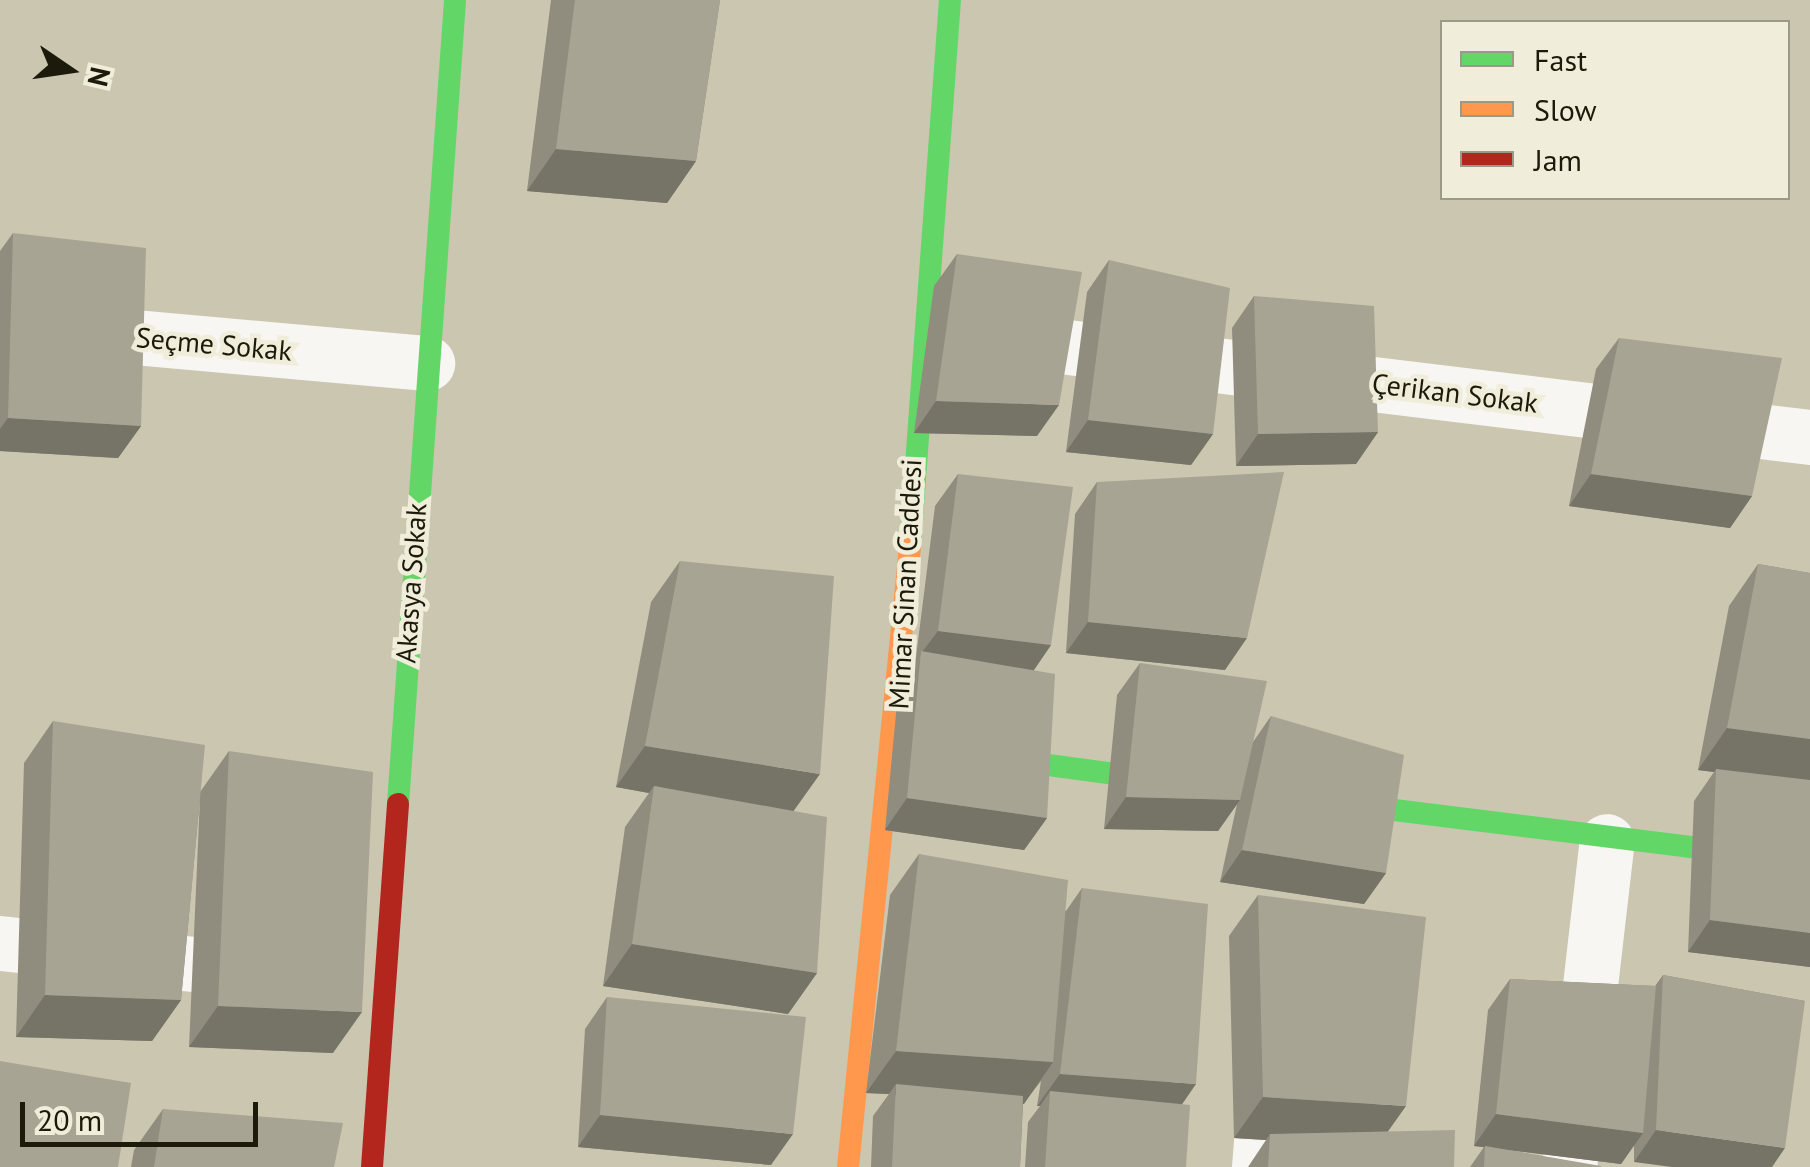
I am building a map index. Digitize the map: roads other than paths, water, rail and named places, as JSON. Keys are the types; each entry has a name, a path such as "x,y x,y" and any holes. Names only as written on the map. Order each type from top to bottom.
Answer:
{"street":[{"name":"Akasya Sokak","path":"372,1167 455,0"},
{"name":"Mimar Sinan Caddesi","path":"848,1167 905,746 920,329 950,0"},
{"name":"Seçme Sokak","path":"0,325 427,363"},
{"name":"Çerikan Sokak","path":"920,329 1810,436"},
{"path":"954,752 1211,786"},
{"path":"1288,816 1607,840 1810,862"},
{"path":"1569,1167 1607,840"},
{"path":"0,943 383,985"},
{"path":"1259,1167 1272,1011"}]}
